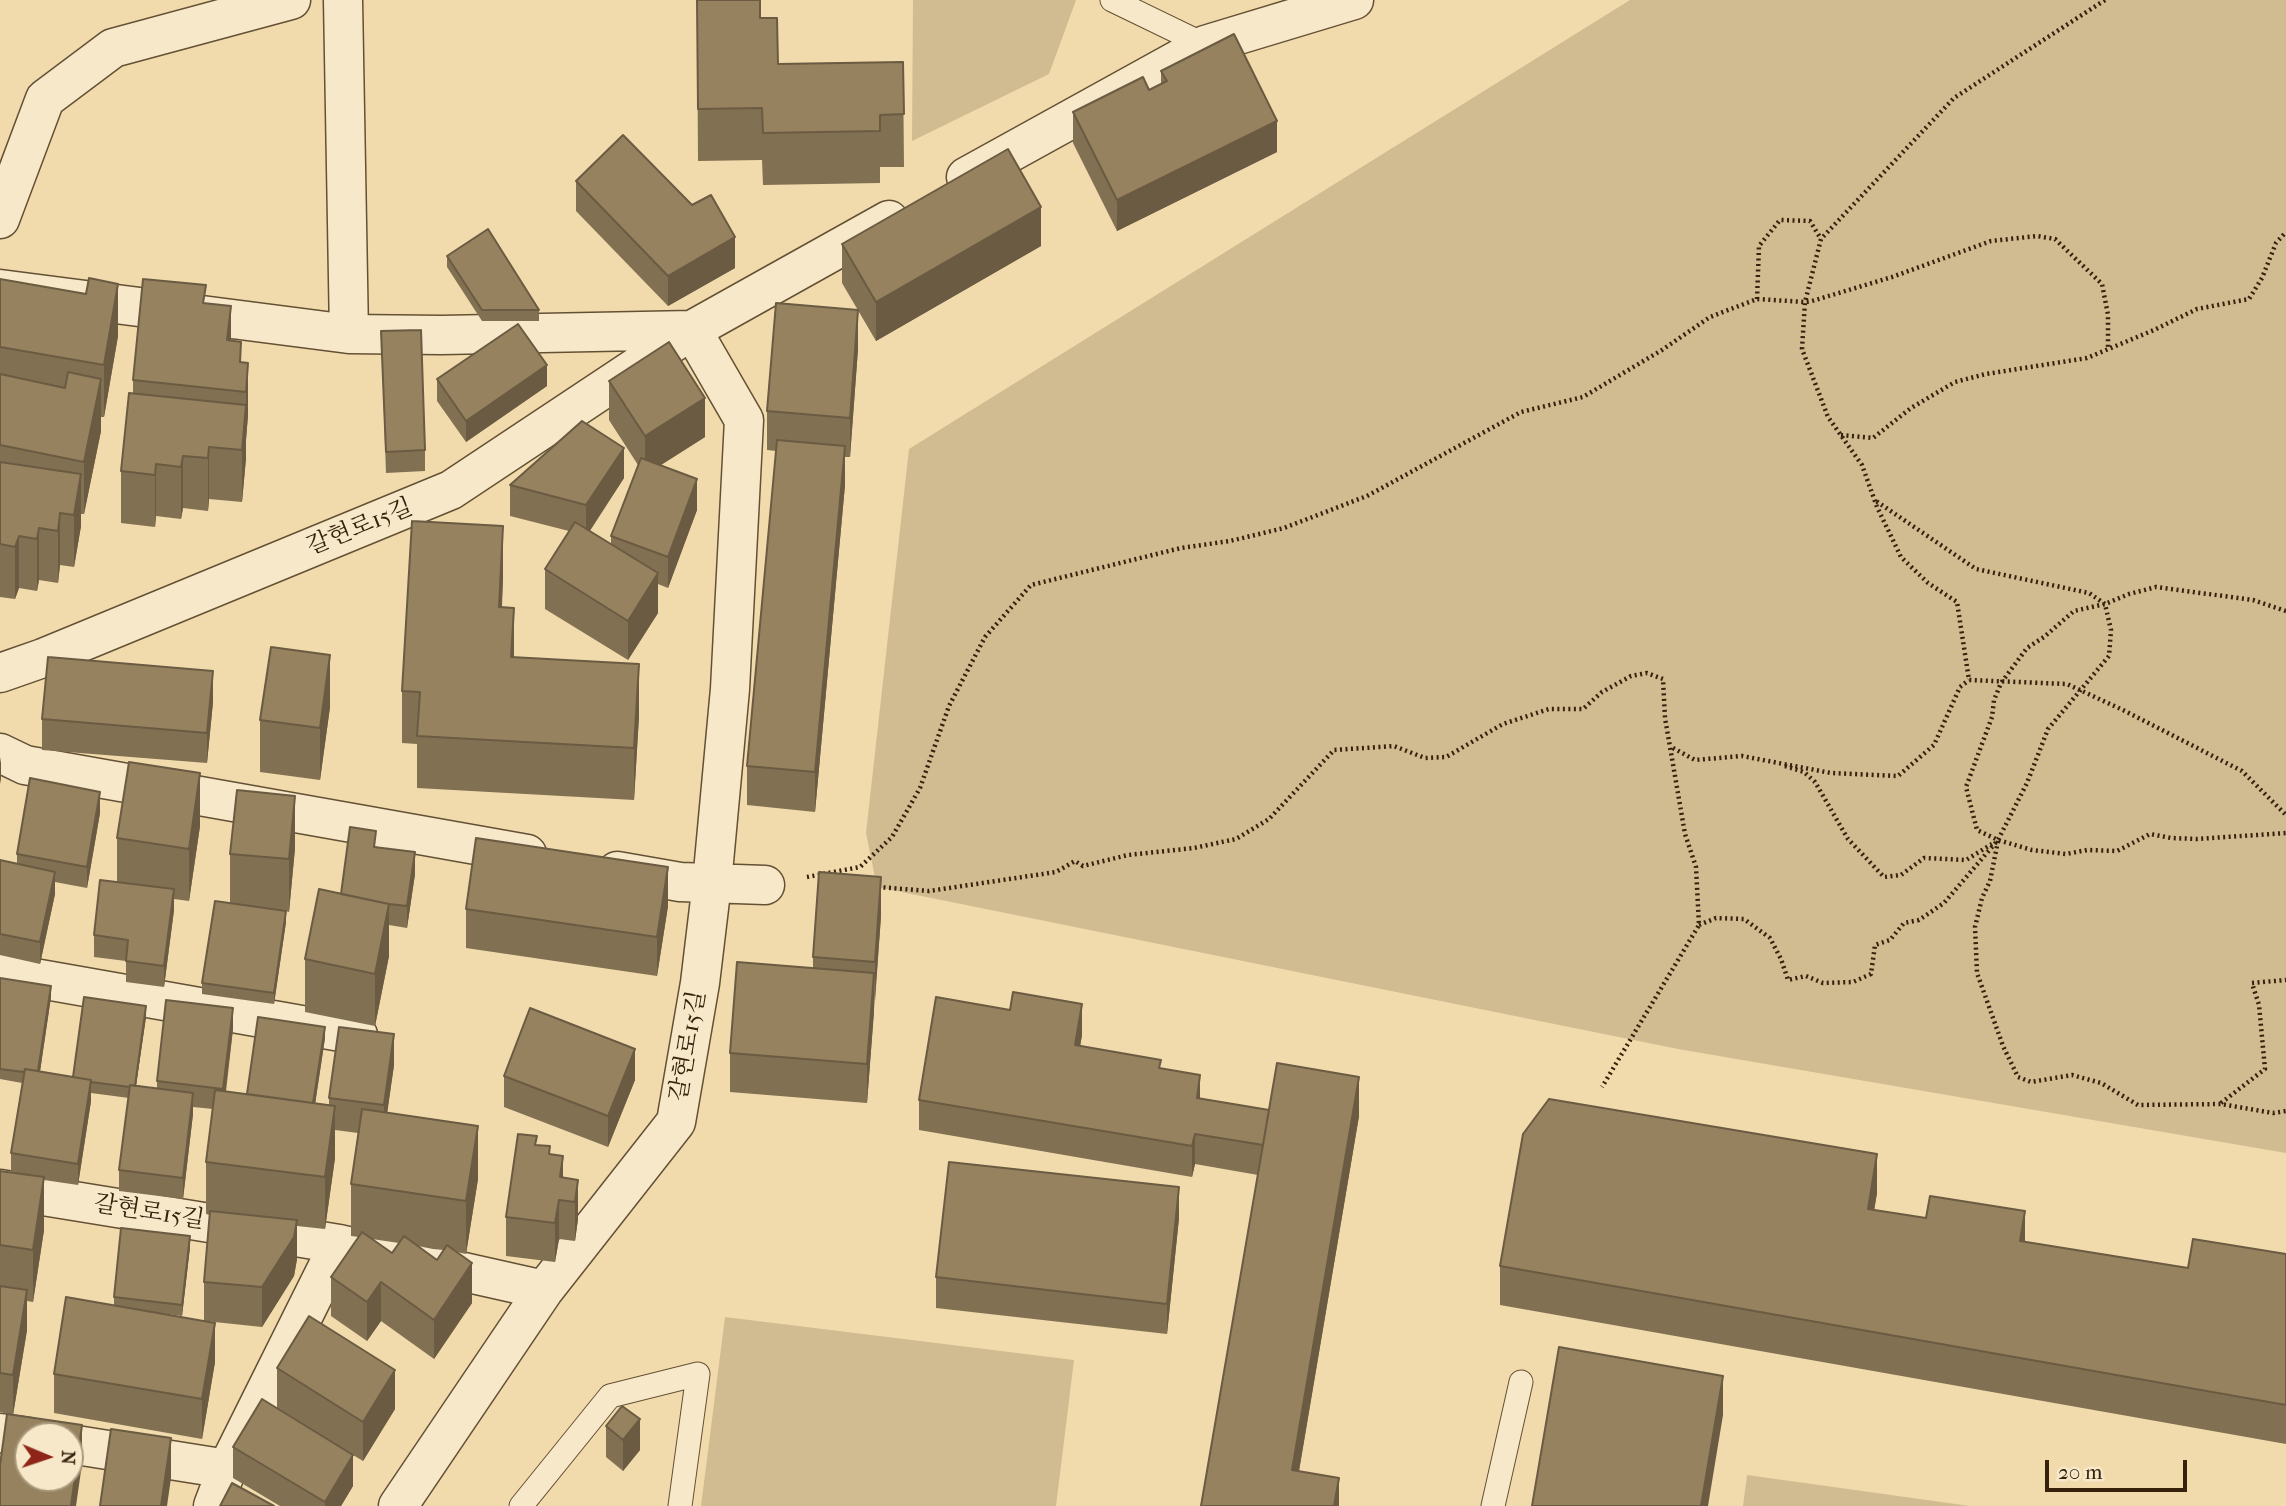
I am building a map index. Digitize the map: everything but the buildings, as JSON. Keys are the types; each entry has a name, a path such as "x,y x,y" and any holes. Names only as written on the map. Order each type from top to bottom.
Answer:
{"street":[{"path":"0,219 44,99 113,48 291,0"},
{"path":"343,0 349,334"},
{"name":"갈현로15길","path":"0,673 43,659 452,490 692,330 1205,46 1354,0"},
{"path":"0,289 349,334 692,330"},
{"name":"갈현로15길","path":"398,1506 544,1290 676,1122 700,983 712,883 730,689 744,419 692,330"},
{"path":"0,753 25,765 680,882 765,885"},
{"path":"0,972 358,1035"},
{"name":"갈현로15길","path":"0,1189 339,1244 544,1290"},
{"path":"213,1506 227,1469 339,1244"},
{"path":"84,1446 227,1469"}],"lane":[{"path":"1112,0 1205,46"},
{"path":"521,1506 610,1396 698,1374 680,1506"},
{"path":"1493,1506 1521,1382"}],"path":[{"path":"1969,680 1957,602 1928,583 1902,557 1862,466 1828,417 1802,349 1805,302 1821,239 1954,99 2105,0"},
{"path":"1757,299 1759,246 1780,220 1810,221 1821,239"},
{"path":"1840,435 1873,438 1911,408 1955,382 1986,374 2087,358 2197,309 2249,299 2262,278 2276,243 2286,232"},
{"path":"765,885 860,867 892,837 920,788 949,706 985,637 1031,585 1181,548 1230,541 1284,528 1367,496 1521,412 1583,397 1662,351 1710,317 1757,299 1805,302 1892,277 1991,241 2037,236 2055,239 2102,284 2108,315 2108,348"},
{"path":"1699,925 1716,919 1744,919 1770,939 1782,960 1788,980 1806,976 1823,983 1853,982 1871,974 1875,945 1891,940 1904,923 1919,920 1944,903 1998,840 2027,783 2049,729 2109,656 2111,630 2105,604 2089,593 1976,569 1875,500"},
{"path":"2286,611 2253,600 2156,587 2074,611 2027,648 2002,682 1966,787 1977,830 1998,840 2032,850 2066,854 2087,850 2117,851 2150,834 2197,839 2286,833"},
{"path":"877,887 929,891 1056,872 1075,861 1083,866 1236,839 1269,819 1334,750 1394,746 1425,758 1446,757 1503,724 1549,709 1583,709 1602,692 1630,676 1647,673 1662,679 1665,718 1685,834 1696,867 1699,925 1602,1087"},
{"path":"1672,747 1695,760 1742,756 1831,773 1898,776 1934,745 1960,687 1969,680 2067,684 2125,710 2242,771 2286,815"},
{"path":"1768,759 1804,772 1815,782 1848,839 1884,877 1901,875 1924,858 1966,860 1998,840"},
{"path":"1998,840 1990,881 1982,898 1975,927 1977,972 2003,1046 2018,1077 2031,1082 2073,1075 2101,1083 2138,1105 2221,1104 2273,1113 2286,1111"},
{"path":"813,876 819,880"},
{"path":"2221,1104 2265,1069 2259,1006 2252,983 2286,979"}],"shaded area":[{"path":"913,0 1076,0 1049,74 912,141"},
{"path":"1630,0 2286,0 2286,1153 1678,1049 877,887 866,833 909,449"},
{"path":"725,1317 1074,1360 1056,1506 701,1506"},
{"path":"1747,1475 1970,1506 1743,1506"}]}
